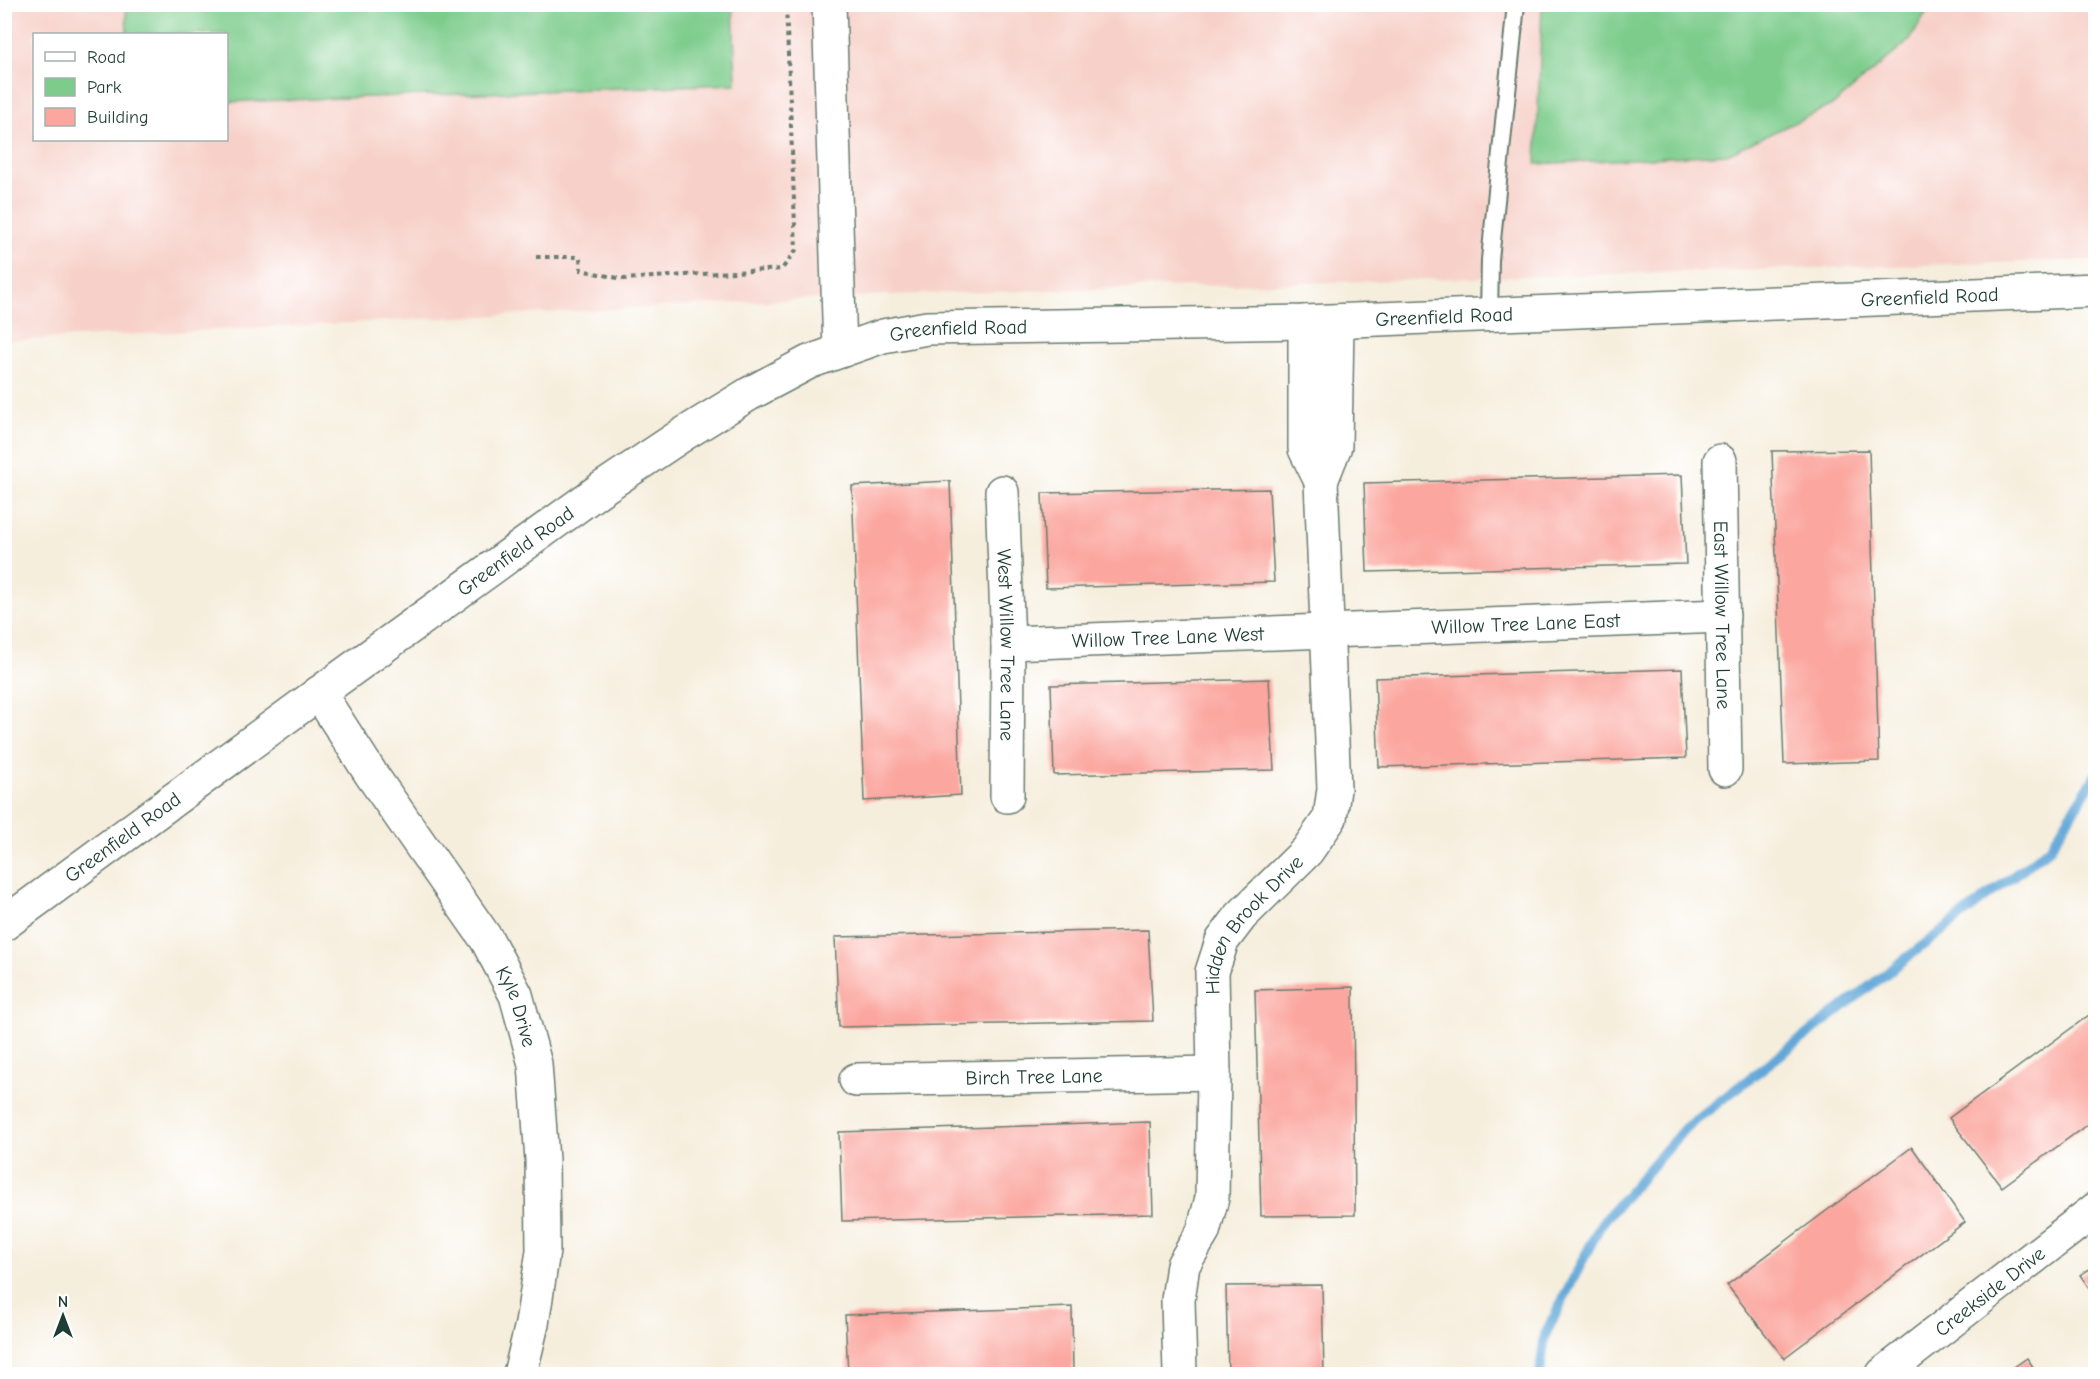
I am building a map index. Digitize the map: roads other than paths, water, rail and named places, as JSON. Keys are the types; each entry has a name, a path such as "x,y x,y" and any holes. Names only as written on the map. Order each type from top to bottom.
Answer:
{"street":[{"path":"829,4 840,351"},
{"name":"Greenfield Road","path":"4,924 601,489 749,394 809,362 883,336 927,328 1321,322 2096,290"},
{"name":"Hidden Brook Drive","path":"1180,1374 1178,1300 1183,1265 1203,1232 1212,1198 1214,1073 1212,972 1221,941 1240,916 1307,851 1329,818 1334,789 1321,481 1305,449 1321,322"},
{"name":"East Willow Tree Lane","path":"1720,461 1725,769"},
{"name":"West Willow Tree Lane","path":"1002,492 1008,643 1007,796"},
{"name":"Willow Tree Lane East","path":"1328,632 1724,616"},
{"name":"Willow Tree Lane West","path":"1008,643 1328,632"},
{"name":"Kyle Drive","path":"319,693 371,774 487,940 516,995 535,1065 542,1160 543,1251 532,1324 520,1374"},
{"name":"Birch Tree Lane","path":"856,1080 1214,1073"},
{"name":"Creekside Drive","path":"1883,1374 2096,1209"}],"lane":[{"path":"1489,316 1490,260 1516,4"}],"waterway":[{"path":"1540,1374 1545,1335 1601,1224 1685,1128 2050,848 2096,775"}]}
